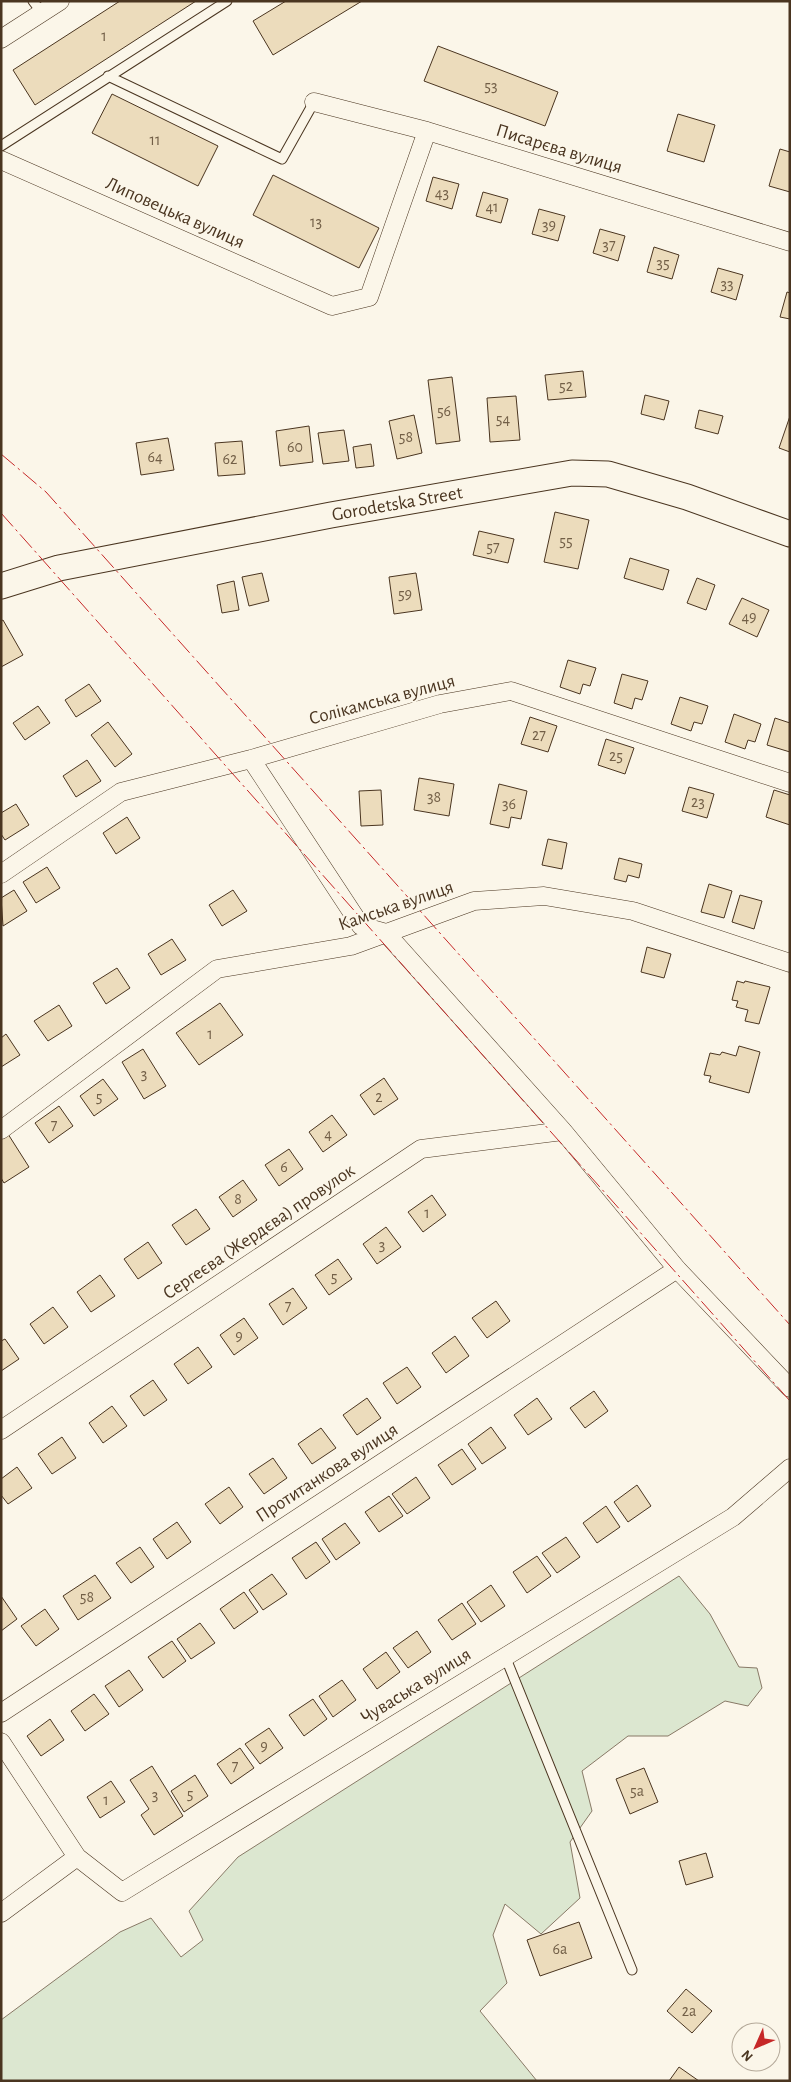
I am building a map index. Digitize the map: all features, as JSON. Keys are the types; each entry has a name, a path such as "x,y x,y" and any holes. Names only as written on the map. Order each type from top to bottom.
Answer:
{"main road":[{"name":"Gorodetska Street","path":"1,586 59,568 331,515 572,473 608,474 686,496 790,534"}],"street":[{"path":"1,39 37,7 60,1"},
{"name":"Писарєва вулиця","path":"314,102 428,131 790,242"},
{"name":"Липовецька вулиця","path":"1,160 332,306 369,297 428,131"},
{"name":"Солікамська вулиця","path":"1,874 121,792 251,759 440,704 512,691 790,783"},
{"path":"251,759 361,926 386,934 563,1131 676,1269 790,1388"},
{"name":"Камська вулиця","path":"1,1130 217,969 352,946 474,901 544,896 633,911 790,963"},
{"name":"Сергеєва (Жердєва) провулок","path":"1,1430 421,1149 563,1131"},
{"name":"Протитанкова вулиця","path":"1,1713 676,1269"},
{"name":"Чуваська вулиця","path":"77,1857 122,1892 733,1517 790,1468"},
{"path":"1,1742 77,1857 1,1913"}],"lane":[{"path":"1,146 227,1"},
{"path":"108,76 282,159 314,102"},
{"path":"505,1656 632,1970"}],"green space":[{"path":"679,1576 710,1614 739,1667 757,1668 762,1688 748,1706 725,1701 668,1736 628,1736 582,1771 592,1811 570,1842 580,1898 541,1934 505,1904 493,1935 507,1983 480,2011 537,2081 1,2081 1,2020 120,1932 151,1918 181,1957 203,1940 189,1911 238,1857"}],"building":[{"path":"120,1 196,1 35,105 13,70"},
{"path":"286,1 362,1 273,55 253,21"},
{"path":"438,46 558,92 545,126 424,81"},
{"path":"112,94 218,146 198,186 92,133"},
{"path":"678,114 715,125 704,162 667,151"},
{"path":"780,149 790,152 790,192 769,186"},
{"path":"273,175 379,228 359,268 253,215"},
{"path":"433,177 459,184 452,209 426,201"},
{"path":"483,192 508,199 501,223 476,216"},
{"path":"539,209 565,216 558,241 532,234"},
{"path":"600,229 625,236 618,261 593,253"},
{"path":"654,247 679,255 672,279 647,272"},
{"path":"718,268 743,275 736,300 711,292"},
{"path":"787,292 790,293 790,319 780,317"},
{"path":"583,371 586,397 548,400 545,375"},
{"path":"452,377 460,441 436,444 428,380"},
{"path":"645,395 669,401 664,420 641,414"},
{"path":"516,396 520,440 490,442 487,398"},
{"path":"699,410 723,416 718,434 695,428"},
{"path":"414,415 422,453 397,459 389,421"},
{"path":"790,416 790,452 779,448"},
{"path":"309,426 313,462 280,466 276,431"},
{"path":"344,430 349,461 323,464 318,433"},
{"path":"168,438 174,470 141,475 136,443"},
{"path":"242,441 245,474 218,476 215,443"},
{"path":"371,444 374,466 356,468 353,447"},
{"path":"555,512 589,520 578,569 544,562"},
{"path":"479,531 514,539 508,563 473,555"},
{"path":"630,558 669,570 663,590 624,578"},
{"path":"262,573 269,601 249,606 242,577"},
{"path":"416,573 422,610 394,614 389,577"},
{"path":"697,578 715,585 706,610 687,603"},
{"path":"234,581 239,610 222,613 217,585"},
{"path":"742,598 769,610 757,637 729,624"},
{"path":"3,620 23,655 1,667 1,621"},
{"path":"568,660 596,668 590,686 583,684 580,694 560,687"},
{"path":"622,674 648,681 642,700 635,698 632,709 614,703"},
{"path":"89,684 101,701 76,717 65,700"},
{"path":"680,697 708,706 702,724 694,722 691,731 671,724"},
{"path":"38,706 50,723 25,740 13,723"},
{"path":"734,714 761,724 755,742 748,740 745,749 725,742"},
{"path":"530,717 557,726 548,752 521,744"},
{"path":"775,718 790,723 790,752 767,745"},
{"path":"108,722 132,754 115,767 91,735"},
{"path":"606,739 634,748 625,774 598,765"},
{"path":"87,760 101,781 76,797 63,776"},
{"path":"419,778 454,784 449,816 414,810"},
{"path":"499,784 527,791 521,819 511,817 509,828 490,824"},
{"path":"689,787 714,794 707,818 682,811"},
{"path":"381,790 383,825 361,826 359,791"},
{"path":"774,790 790,795 790,825 766,817"},
{"path":"16,804 29,825 5,840 1,834 1,813"},
{"path":"127,817 140,838 116,854 103,833"},
{"path":"548,839 567,843 562,869 542,865"},
{"path":"619,858 642,864 639,878 628,875 626,882 614,879"},
{"path":"47,867 60,888 36,903 23,882"},
{"path":"709,884 732,891 724,918 701,912"},
{"path":"14,890 27,911 3,926 1,898"},
{"path":"233,890 247,911 222,926 209,905"},
{"path":"740,895 762,901 754,929 732,922"},
{"path":"172,939 186,960 161,975 148,954"},
{"path":"647,947 671,954 664,978 641,972"},
{"path":"117,968 130,988 106,1004 93,983"},
{"path":"737,981 770,987 759,1024 745,1021 748,1010 736,1007 738,1001 732,1000"},
{"path":"220,1003 243,1035 199,1065 176,1033"},
{"path":"59,1005 72,1026 48,1041 34,1021"},
{"path":"6,1034 20,1055 1,1067 1,1038"},
{"path":"739,1046 760,1052 749,1093 709,1082 711,1076 704,1075 710,1053 720,1055 722,1052 736,1056"},
{"path":"143,1049 166,1086 144,1099 122,1062"},
{"path":"384,1078 398,1099 374,1115 360,1095"},
{"path":"103,1079 118,1099 94,1116 80,1096"},
{"path":"59,1106 73,1126 49,1143 35,1123"},
{"path":"332,1115 347,1135 323,1152 309,1132"},
{"path":"8,1134 29,1167 4,1183 1,1178 1,1138"},
{"path":"289,1149 303,1169 279,1186 265,1165"},
{"path":"243,1180 257,1200 233,1217 219,1197"},
{"path":"432,1195 446,1215 423,1232 408,1212"},
{"path":"196,1209 210,1229 186,1245 172,1225"},
{"path":"386,1227 401,1247 377,1264 363,1244"},
{"path":"148,1242 162,1263 138,1279 124,1259"},
{"path":"338,1259 352,1279 329,1295 315,1275"},
{"path":"100,1275 115,1296 91,1312 77,1292"},
{"path":"293,1288 307,1308 283,1325 269,1304"},
{"path":"496,1301 510,1321 487,1338 472,1318"},
{"path":"53,1307 68,1327 44,1344 30,1324"},
{"path":"244,1318 258,1338 234,1355 220,1335"},
{"path":"455,1336 469,1356 446,1373 432,1353"},
{"path":"5,1339 19,1359 1,1371 1,1341"},
{"path":"198,1347 212,1367 188,1384 174,1364"},
{"path":"407,1367 421,1387 397,1404 383,1383"},
{"path":"153,1380 167,1400 144,1416 130,1396"},
{"path":"594,1391 608,1411 585,1428 570,1408"},
{"path":"367,1398 381,1418 357,1435 343,1415"},
{"path":"537,1398 552,1419 528,1435 514,1415"},
{"path":"112,1406 127,1426 103,1443 89,1423"},
{"path":"491,1427 506,1448 482,1464 468,1444"},
{"path":"321,1428 336,1448 312,1464 298,1444"},
{"path":"62,1437 76,1458 52,1474 38,1454"},
{"path":"462,1449 476,1469 452,1485 438,1465"},
{"path":"273,1458 287,1478 264,1494 249,1474"},
{"path":"17,1467 32,1488 8,1504 1,1495 1,1479"},
{"path":"416,1477 430,1498 407,1514 392,1494"},
{"path":"637,1485 651,1506 628,1522 614,1502"},
{"path":"229,1487 243,1507 220,1524 205,1504"},
{"path":"389,1496 403,1516 379,1532 365,1512"},
{"path":"606,1506 620,1527 597,1543 583,1523"},
{"path":"177,1522 191,1542 167,1559 153,1539"},
{"path":"345,1523 360,1543 336,1560 322,1539"},
{"path":"566,1537 580,1557 557,1573 542,1553"},
{"path":"316,1542 330,1562 306,1579 292,1558"},
{"path":"140,1547 154,1567 131,1583 116,1563"},
{"path":"537,1556 551,1576 527,1593 513,1572"},
{"path":"272,1574 287,1594 263,1610 249,1590"},
{"path":"95,1575 111,1598 78,1620 63,1596"},
{"path":"491,1585 505,1606 481,1622 467,1602"},
{"path":"244,1592 258,1612 234,1629 220,1609"},
{"path":"1,1596 17,1619 1,1631"},
{"path":"462,1603 476,1624 452,1640 438,1620"},
{"path":"45,1609 59,1629 36,1646 21,1626"},
{"path":"200,1623 215,1643 191,1659 177,1639"},
{"path":"417,1631 431,1652 408,1668 393,1648"},
{"path":"172,1641 186,1661 163,1678 148,1657"},
{"path":"386,1652 400,1672 377,1689 363,1669"},
{"path":"129,1670 143,1690 119,1707 105,1686"},
{"path":"342,1680 356,1700 333,1717 319,1696"},
{"path":"94,1694 109,1714 85,1731 71,1711"},
{"path":"313,1699 327,1719 304,1736 289,1715"},
{"path":"50,1719 64,1740 41,1756 27,1736"},
{"path":"269,1728 283,1748 260,1764 245,1744"},
{"path":"240,1748 254,1768 231,1784 217,1764"},
{"path":"152,1766 183,1816 154,1835 141,1815 149,1809 130,1780"},
{"path":"644,1768 658,1802 630,1814 616,1779"},
{"path":"195,1775 208,1796 184,1812 171,1791"},
{"path":"111,1781 125,1802 100,1818 87,1797"},
{"path":"706,1853 713,1877 686,1885 679,1861"},
{"path":"579,1922 592,1958 540,1976 527,1940"},
{"path":"686,1989 712,2011 692,2033 667,2011"},
{"path":"679,2067 699,2081 669,2081"}],"power":[{"path":"1,454 46,492 790,1325"},
{"path":"1,513 790,1401"}]}
